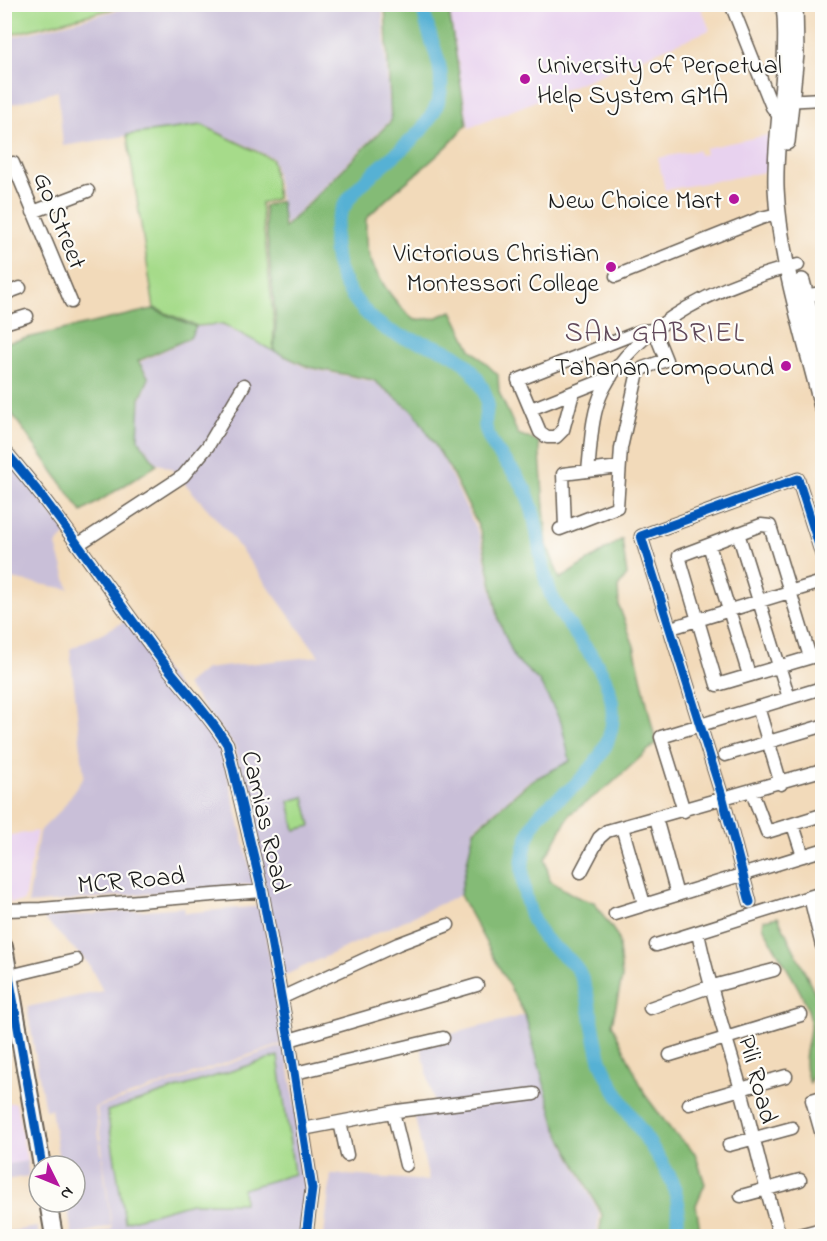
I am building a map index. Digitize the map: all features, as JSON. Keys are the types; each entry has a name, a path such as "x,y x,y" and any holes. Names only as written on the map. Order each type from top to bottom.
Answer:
{"highway":[{"path":"4,947 40,1154"},
{"path":"50,1214 54,1236"}],"main road":[{"path":"784,4 785,189 794,266 822,407"},
{"path":"794,266 778,214 776,163 784,106 796,54 795,4"},
{"path":"800,297 822,359"}],"street":[{"path":"731,4 772,107 822,99"},
{"name":"Go Street","path":"4,165 14,163 71,302"},
{"path":"33,212 88,191"},
{"path":"616,276 761,218 778,214"},
{"path":"588,471 599,402 612,377 654,330 686,307 794,266"},
{"path":"4,294 20,288"},
{"path":"800,297 822,293"},
{"path":"4,323 27,316"},
{"path":"573,393 563,430 556,437 547,437 540,432 518,380 641,331 654,330"},
{"path":"619,467 563,474 563,528 617,507 619,467 627,412 638,376 643,369 666,360 654,330"},
{"path":"531,409 612,377"},
{"path":"79,544 183,476 208,446 244,385"},
{"name":"Camias Road","path":"4,450 79,544 157,654 214,724 227,744 262,891 290,1040 312,1189 306,1236"},
{"path":"750,902 723,799 641,536 798,479 822,555"},
{"path":"761,525 770,526 816,656 717,685 700,619 678,558 738,533 761,525"},
{"path":"738,533 789,698"},
{"path":"709,544 748,675"},
{"path":"671,628 822,582"},
{"path":"684,811 661,738 822,688"},
{"path":"758,707 781,784"},
{"path":"725,755 822,726"},
{"path":"581,873 599,838 607,831 781,784 822,770"},
{"path":"752,792 765,831 769,833 822,815"},
{"path":"656,818 677,895"},
{"path":"793,825 803,856"},
{"path":"622,827 644,904"},
{"path":"615,914 822,850"},
{"name":"MCR Road","path":"4,910 262,891"},
{"path":"656,945 822,893"},
{"path":"810,897 822,946"},
{"path":"281,998 391,947 448,925"},
{"name":"Pili Road","path":"698,933 709,987 740,1087 765,1191 780,1236"},
{"path":"9,976 76,960"},
{"path":"650,1008 709,987 774,970"},
{"path":"290,1040 477,985"},
{"path":"670,1055 801,1015"},
{"path":"294,1073 443,1038"},
{"path":"689,1104 740,1087 786,1076"},
{"path":"303,1130 393,1112 534,1094"},
{"path":"817,1098 822,1135"},
{"path":"393,1112 406,1165"},
{"path":"340,1122 347,1155"},
{"path":"729,1145 792,1128"},
{"path":"741,1196 800,1180"},
{"path":"795,1236 822,1229"}],"shaded area":[{"path":"137,5 382,5 390,120 285,225 273,158 202,124 63,146 58,91 5,106 5,39"},
{"name":"University of Perpetual Help System GMA","path":"449,5 700,5 710,30 469,128"},
{"path":"778,133 776,170 665,190 658,158 698,150 699,155 705,154 705,148"},
{"path":"222,325 306,368 374,382 415,414 446,465 480,537 498,621 515,659 539,682 561,723 570,761 530,780 473,829 460,895 281,977 235,747 186,685 205,669 319,656 228,532 172,469 157,463 138,438 141,400 150,378 140,362 190,339 197,327"},
{"path":"4,453 67,533 56,545 69,589 5,578"},
{"path":"128,620 220,745 254,884 28,904 39,832 62,809 84,776 70,649"},
{"path":"37,831 24,901 10,903 5,876 5,836"},
{"path":"261,906 284,1043 95,1107 111,1226 72,1236 69,1214 87,1214 87,1154 58,1154 51,1109 45,1110 27,1007 103,991 88,963 43,918 184,907 185,913"},
{"path":"525,1015 555,1127 599,1213 597,1236 324,1236 331,1174 429,1181 413,1109 434,1104 420,1042"},
{"path":"285,1045 308,1184 300,1236 86,1236 112,1229 97,1108"},
{"path":"5,1103 16,1103 27,1161 5,1165"},
{"path":"27,1161 27,1176 5,1180 5,1165"},
{"path":"37,1227 39,1236 5,1236 5,1232"}],"green space":[{"path":"5,4 128,4 128,5 5,36"},
{"path":"385,5 448,5 467,124 443,150 366,219 366,245 374,268 392,296 414,320 435,318 452,311 471,349 498,375 499,392 518,434 539,442 547,545 560,579 622,539 627,575 618,587 619,606 634,646 656,743 610,785 570,814 545,859 550,881 577,897 594,902 618,937 622,978 612,1024 646,1096 672,1131 695,1153 705,1184 696,1205 701,1236 599,1236 602,1215 556,1127 525,1015 460,895 474,830 531,781 570,761 561,722 539,681 515,659 499,621 481,532 450,469 415,413 373,380 308,367 274,351 276,323 264,206 281,201 284,228 391,121"},
{"path":"202,125 272,159 277,199 261,203 274,324 273,351 223,324 197,326 154,308 127,135"},
{"path":"153,309 196,327 190,338 138,361 149,378 140,399 138,439 157,465 82,512 5,404 5,343"},
{"path":"304,797 311,826 295,830 289,801"},
{"path":"778,917 818,999 822,1046 810,1083 805,1066 810,1027 808,1008 763,926 764,920"},
{"path":"278,1056 294,1174 243,1189 244,1203 191,1203 125,1222 107,1111"}],"waterway":[{"path":"423,4 427,27 438,60 440,94 432,116 417,135 360,185 345,205 336,227 335,253 343,279 368,315 391,332 449,352 464,363 479,381 487,401 485,423 489,437 498,453 520,481 529,501 547,584 552,597 599,668 610,693 613,720 600,756 584,776 541,813 532,827 523,858 524,889 538,930 548,943 572,962 579,972 586,992 601,1061 625,1107 673,1183 678,1203 677,1236"}],"cycle path":[{"path":"4,450 227,744 262,891 289,1040 312,1189 306,1236"},
{"path":"750,902 723,799 641,536 798,479 822,555"},
{"path":"4,947 40,1154"}],"place":[{"name":"University of Perpetual Help System GMA","path":"525,79"},
{"name":"New Choice Mart","path":"734,199"},
{"name":"Victorious Christian Montessori College","path":"611,267"},
{"name":"Tahanan Compound","path":"786,366"}],"district":[{"name":"SAN GABRIEL","path":"655,331"}]}
